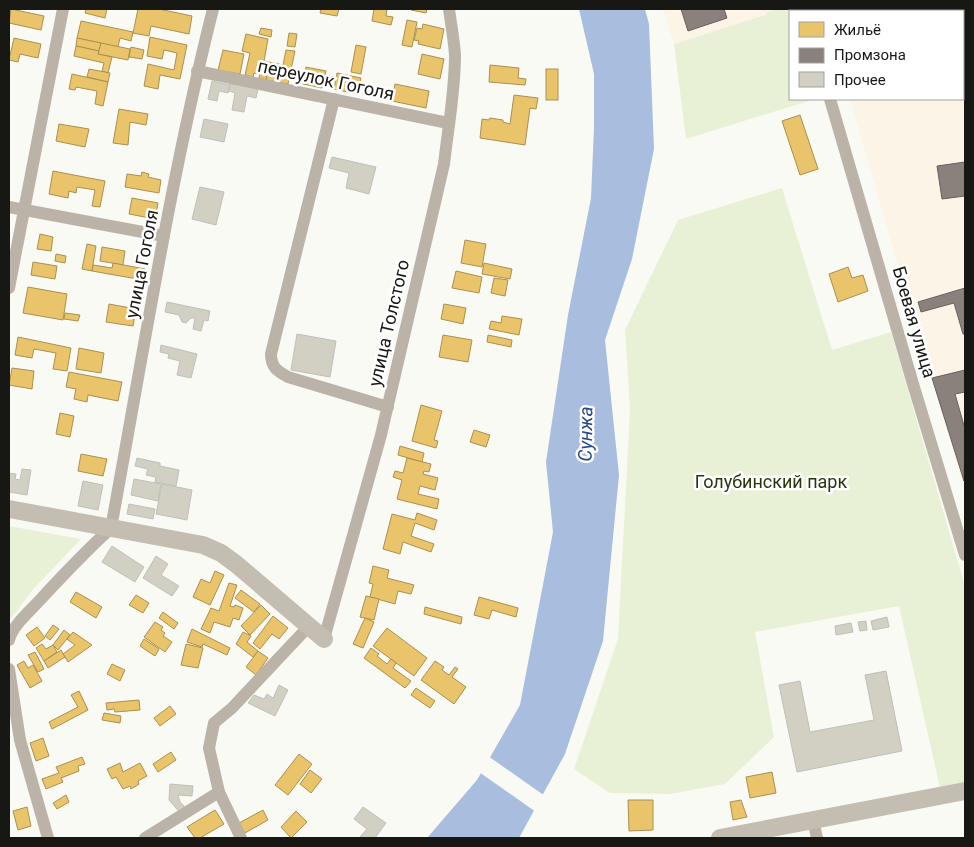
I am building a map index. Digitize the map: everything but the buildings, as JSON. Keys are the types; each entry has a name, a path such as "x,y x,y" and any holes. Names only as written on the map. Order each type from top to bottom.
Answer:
{"main road":[{"path":"9,509 204,545 221,553 324,639"},
{"path":"720,838 965,791"}],"street":[{"path":"9,288 63,9"},
{"name":"улица Гоголя","path":"111,528 164,236 197,71 213,9"},
{"name":"улица Толстого","path":"324,639 381,436 444,164 448,123 452,109 455,55 450,9"},
{"name":"переулок Гоголя","path":"197,71 448,123"},
{"path":"334,99 271,354 271,362 277,371 288,377 388,406"},
{"name":"Боевая улица","path":"830,100 965,555"},
{"path":"9,207 164,236"},
{"path":"9,640 17,625 36,604 81,556 111,528"},
{"path":"241,838 219,792 209,748 214,723 232,708 309,626"},
{"path":"9,669 14,741 48,838"},
{"path":"145,838 219,792"},
{"path":"813,820 817,838"}],"shaded area":[{"path":"663,9 777,9 767,12 765,15 674,44"},
{"path":"965,9 965,491 850,100 964,100 964,10 824,10"}],"green space":[{"path":"777,9 794,9 789,10 789,100 812,100 686,139 674,44 765,15 767,12"},
{"name":"Голубинский парк","path":"782,188 832,350 891,332 965,586 965,783 940,788 899,606 755,632 774,737 725,784 670,794 610,793 574,769 618,639 630,410 625,330 678,220"},
{"path":"9,526 81,539 35,587 9,621"}],"water":[{"name":"Сунжа","path":"579,9 645,9 649,24 654,149 632,259 605,340 619,475 603,641 565,754 519,838 427,838 477,780 520,705 553,532 546,462 568,315 591,198 594,74"}],"pier":[{"path":"488,756 545,796 536,812 479,772"}]}
